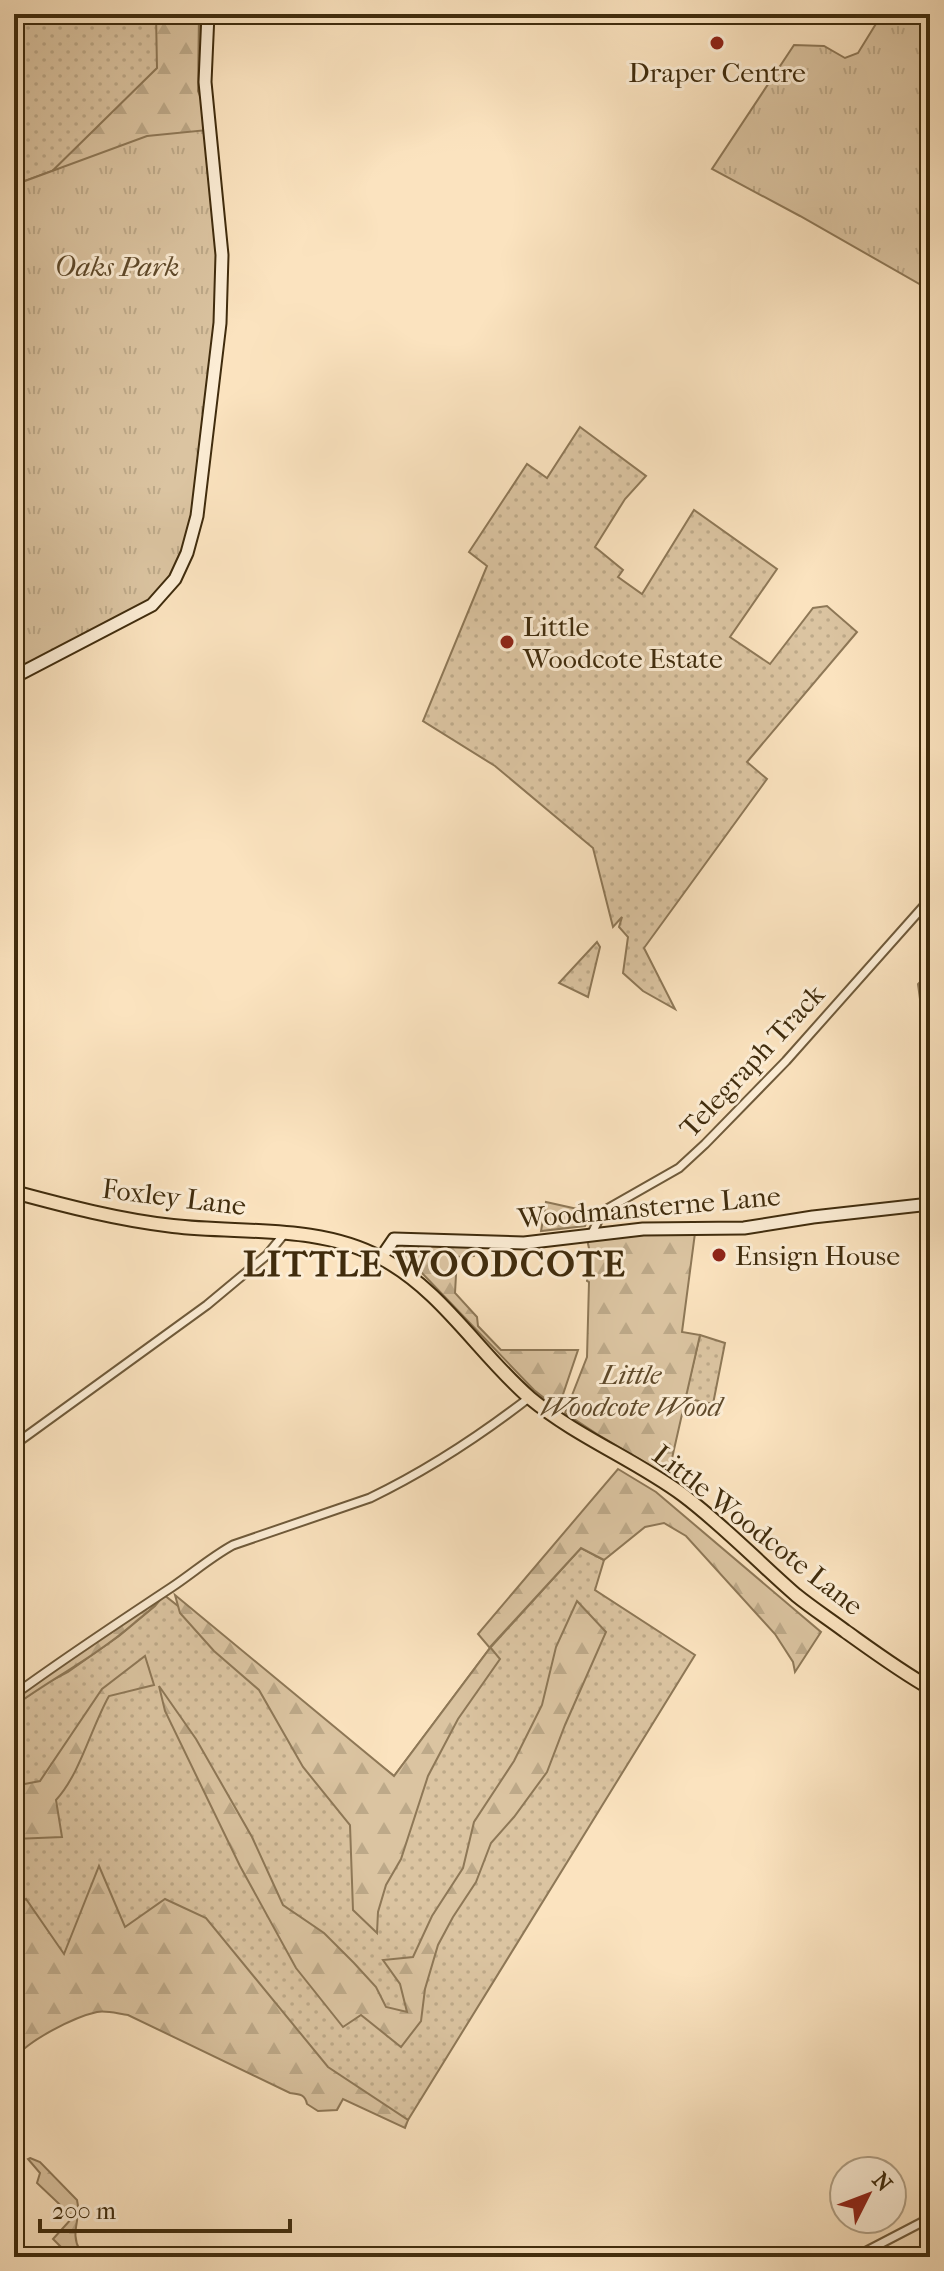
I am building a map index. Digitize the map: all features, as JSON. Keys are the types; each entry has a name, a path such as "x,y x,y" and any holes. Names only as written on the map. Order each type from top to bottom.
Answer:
{"main road":[{"path":"14,677 152,605 175,579 187,553 197,516 220,323 223,210 205,82 208,14"},
{"name":"Foxley Lane","path":"14,1192 138,1222 330,1239"},
{"name":"Woodmansterne Lane","path":"381,1258 394,1239 524,1243 643,1229 744,1228 930,1204"},
{"name":"Little Woodcote Lane","path":"330,1239 381,1258 415,1281 530,1397 572,1429 640,1466 685,1497 800,1598 898,1669 930,1688"}],"street":[{"name":"Telegraph Track","path":"592,1233 607,1209 679,1168 705,1144 786,1061 930,899"},
{"path":"14,1445 207,1305 267,1255 285,1233"},
{"path":"14,1695 216,1554 233,1545 370,1498 464,1444 530,1397"},
{"path":"855,2257 930,2218"}],"green space":[{"path":"14,14 199,14 198,91 204,106 147,136 14,185"},
{"name":"Oaks Park","path":"156,14 199,14 198,91 204,106 210,165 152,605 14,684 14,616 37,186 157,68"},
{"path":"882,14 930,14 930,290 712,169 794,45 824,46 845,58 858,53"},
{"name":"Oaks Park","path":"207,130 222,255 220,323 187,553 152,605 14,671 14,185 147,136"},
{"path":"580,427 646,476 625,499 595,547 623,570 618,577 642,594 694,510 777,569 730,637 770,664 813,608 827,606 857,632 747,762 767,779 644,948 675,1009 643,991 623,973 628,937 619,927 622,917 613,927 593,848 495,766 423,721 487,566 469,552 527,464 547,478"},
{"path":"597,942 600,947 588,997 559,983"},
{"path":"923,979 930,982 930,1044 926,1044 918,984"},
{"path":"546,1202 591,1212 585,1226 541,1231"},
{"name":"Little Woodcote Wood","path":"695,1233 682,1332 700,1335 668,1476 565,1413 587,1357 590,1253 587,1239"},
{"path":"402,1244 475,1246 474,1256 457,1257 455,1293 477,1317 478,1326 501,1350 578,1350 558,1409 534,1390 422,1273 396,1254 397,1247"},
{"path":"700,1335 725,1343 713,1404 685,1398"},
{"path":"618,1469 656,1492 821,1632 795,1672 793,1662 775,1634 686,1536 664,1523 645,1527 604,1560 581,1548 490,1647 500,1659 458,1719 428,1776 401,1859 386,1885 378,1912 377,1933 353,1910 350,1825 303,1767 259,1690 214,1651 180,1613 175,1595 394,1776 490,1648 478,1634"},
{"path":"581,1548 604,1560 595,1590 695,1655 408,2120 14,1935 14,1706 119,1636 164,1595 394,1776 490,1648"},
{"path":"160,1599 119,1636 14,1706 14,1698 75,1653"},
{"path":"577,1601 606,1632 547,1772 491,1843 476,1882 438,1945 425,1989 421,2021 401,2047 361,2015 343,2027 296,1968 240,1866 165,1711 159,1686 196,1739 252,1837 283,1905 324,1933 376,1987 386,2007 407,2012 400,1984 383,1960 413,1957 432,1916 463,1868 474,1822 514,1761 542,1705 556,1647"},
{"path":"145,1656 154,1685 109,1696 79,1764 56,1800 62,1837 14,1839 14,1786 40,1781 102,1689"},
{"path":"99,1866 125,1927 165,1899 206,1918 328,2067 408,2120 405,2128 343,2099 337,2110 318,2111 307,2104 301,2095 290,2093 128,2015 108,2012 97,2012 65,2024 22,2051 15,2058 22,2082 14,2093 14,1908 26,1899 64,1954"},
{"path":"30,2158 40,2162 77,2200 76,2237 80,2251 61,2247 53,2239 73,2217 37,2183 40,2173"}],"place":[{"name":"Draper Centre","path":"717,43"},
{"name":"Little Woodcote Estate","path":"507,642"},
{"name":"Ensign House","path":"719,1255"}],"district":[{"name":"LITTLE WOODCOTE","path":"435,1264"}]}
